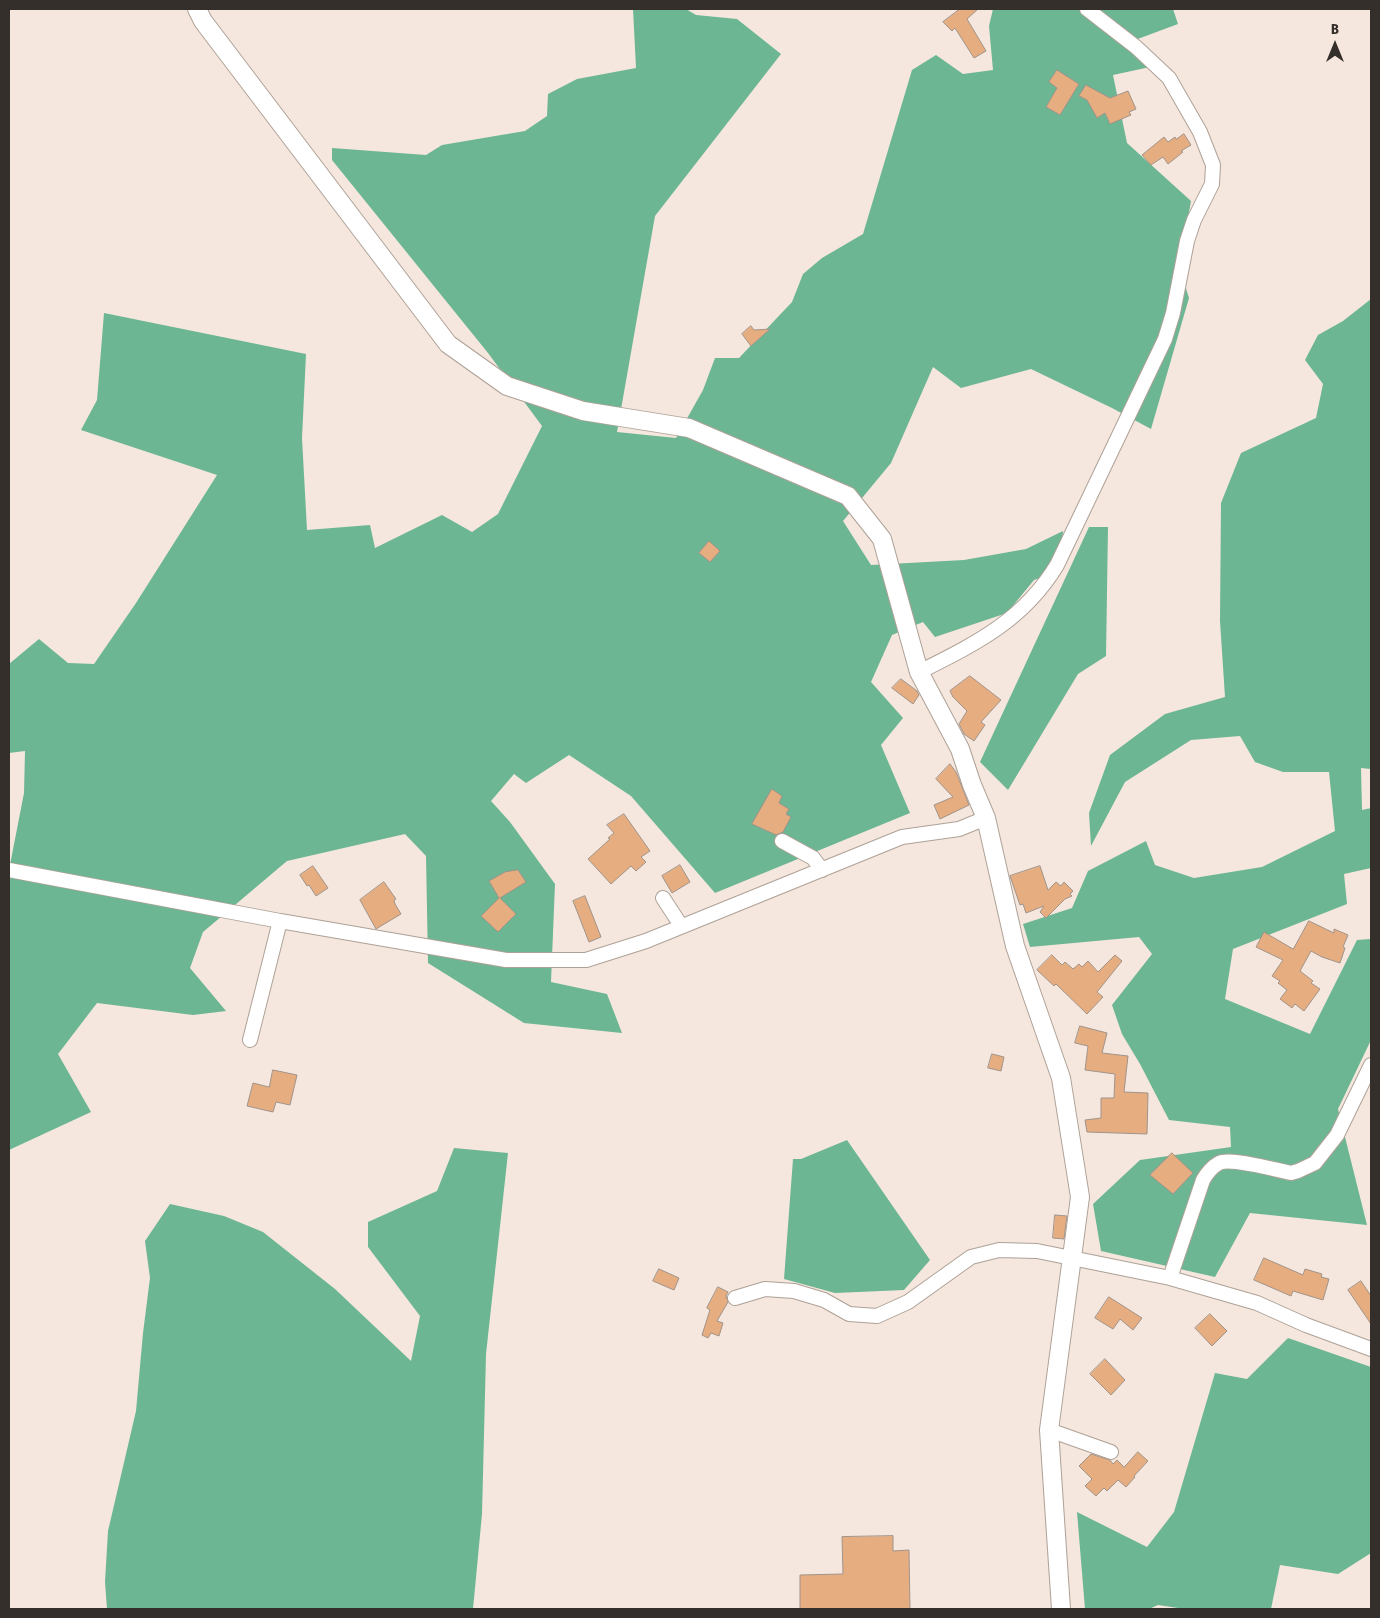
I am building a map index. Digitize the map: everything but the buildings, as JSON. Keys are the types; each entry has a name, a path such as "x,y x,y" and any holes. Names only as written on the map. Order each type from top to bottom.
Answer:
{"street":[{"path":"197,9 203,21 448,344 507,386 583,411 690,428 848,496 882,539 919,672 960,749 986,818 1015,946 1062,1078 1080,1197 1049,1430 1061,1609"},
{"path":"919,672 977,643 1002,626 1033,598 1057,566 1166,339 1187,241 1194,220 1212,184 1214,172 1209,153 1169,78 1136,47 1087,9"},
{"path":"9,870 280,921 506,960 586,960 646,941 902,837 959,829 986,818"},
{"path":"782,842 813,858 822,870"},
{"path":"663,898 680,927"},
{"path":"250,1040 280,921"},
{"path":"1170,1278 1202,1180 1210,1170 1221,1162 1233,1161 1291,1173 1315,1163 1336,1135 1371,1065"},
{"path":"735,1298 765,1289 794,1291 824,1300 849,1314 877,1316 908,1302 970,1257 999,1250 1037,1250 1170,1278 1257,1303 1306,1325 1371,1349"},
{"path":"1049,1430 1111,1452"}],"green space":[{"path":"633,9 686,9 696,15 737,19 781,54 655,216 617,432 676,438 703,390 715,358 739,358 792,302 803,274 822,258 863,234 912,70 936,55 963,74 993,70 989,26 993,9 1173,9 1178,24 1135,40 1150,67 1113,75 1127,143 1191,201 1179,266 1189,298 1151,429 1031,369 961,388 933,367 891,463 843,521 871,565 964,560 1026,549 1063,531 1059,572 1034,580 1007,613 935,637 923,622 892,635 871,682 903,718 881,745 910,813 715,893 631,796 569,755 526,783 514,774 491,801 510,822 555,884 551,982 607,994 622,1033 524,1023 428,963 426,856 405,834 287,861 203,932 190,968 226,1011 193,1015 97,1003 58,1054 91,1112 9,1150 9,870 24,793 25,751 9,753 9,664 39,639 68,663 94,664 136,603 217,475 81,430 97,400 104,313 306,354 302,438 307,530 370,525 375,548 442,515 472,532 498,514 542,426 488,353 332,160 332,148 426,155 442,145 525,131 547,116 548,94 577,79 636,68"},
{"path":"1371,299 1371,769 1361,768 1362,810 1371,808 1371,868 1344,874 1347,904 1233,949 1225,999 1310,1034 1357,940 1371,939 1371,1040 1338,1109 1367,1225 1250,1213 1215,1277 1101,1251 1093,1204 1140,1160 1231,1147 1230,1127 1169,1120 1122,1034 1112,1005 1152,954 1139,937 1030,947 1023,924 1072,908 1088,871 1146,841 1155,865 1194,878 1262,867 1335,831 1329,772 1283,772 1255,762 1240,736 1191,740 1125,782 1091,846 1089,813 1110,755 1165,714 1225,697 1220,621 1221,503 1241,453 1316,418 1323,384 1305,360 1318,335 1343,321"},
{"path":"1089,527 1108,527 1106,656 1078,674 1008,790 980,762"},
{"path":"847,1140 930,1260 904,1290 835,1293 784,1279 793,1159 801,1159"},
{"path":"454,1148 508,1153 486,1354 482,1514 473,1609 107,1609 105,1582 108,1531 136,1411 150,1278 145,1241 170,1204 224,1216 263,1232 335,1289 411,1361 420,1316 368,1247 368,1222 437,1191"},
{"path":"1288,1338 1371,1367 1371,1553 1338,1574 1280,1565 1271,1609 1185,1609 1158,1605 1149,1609 1085,1609 1077,1512 1147,1547 1174,1512 1215,1373 1247,1379"}]}
